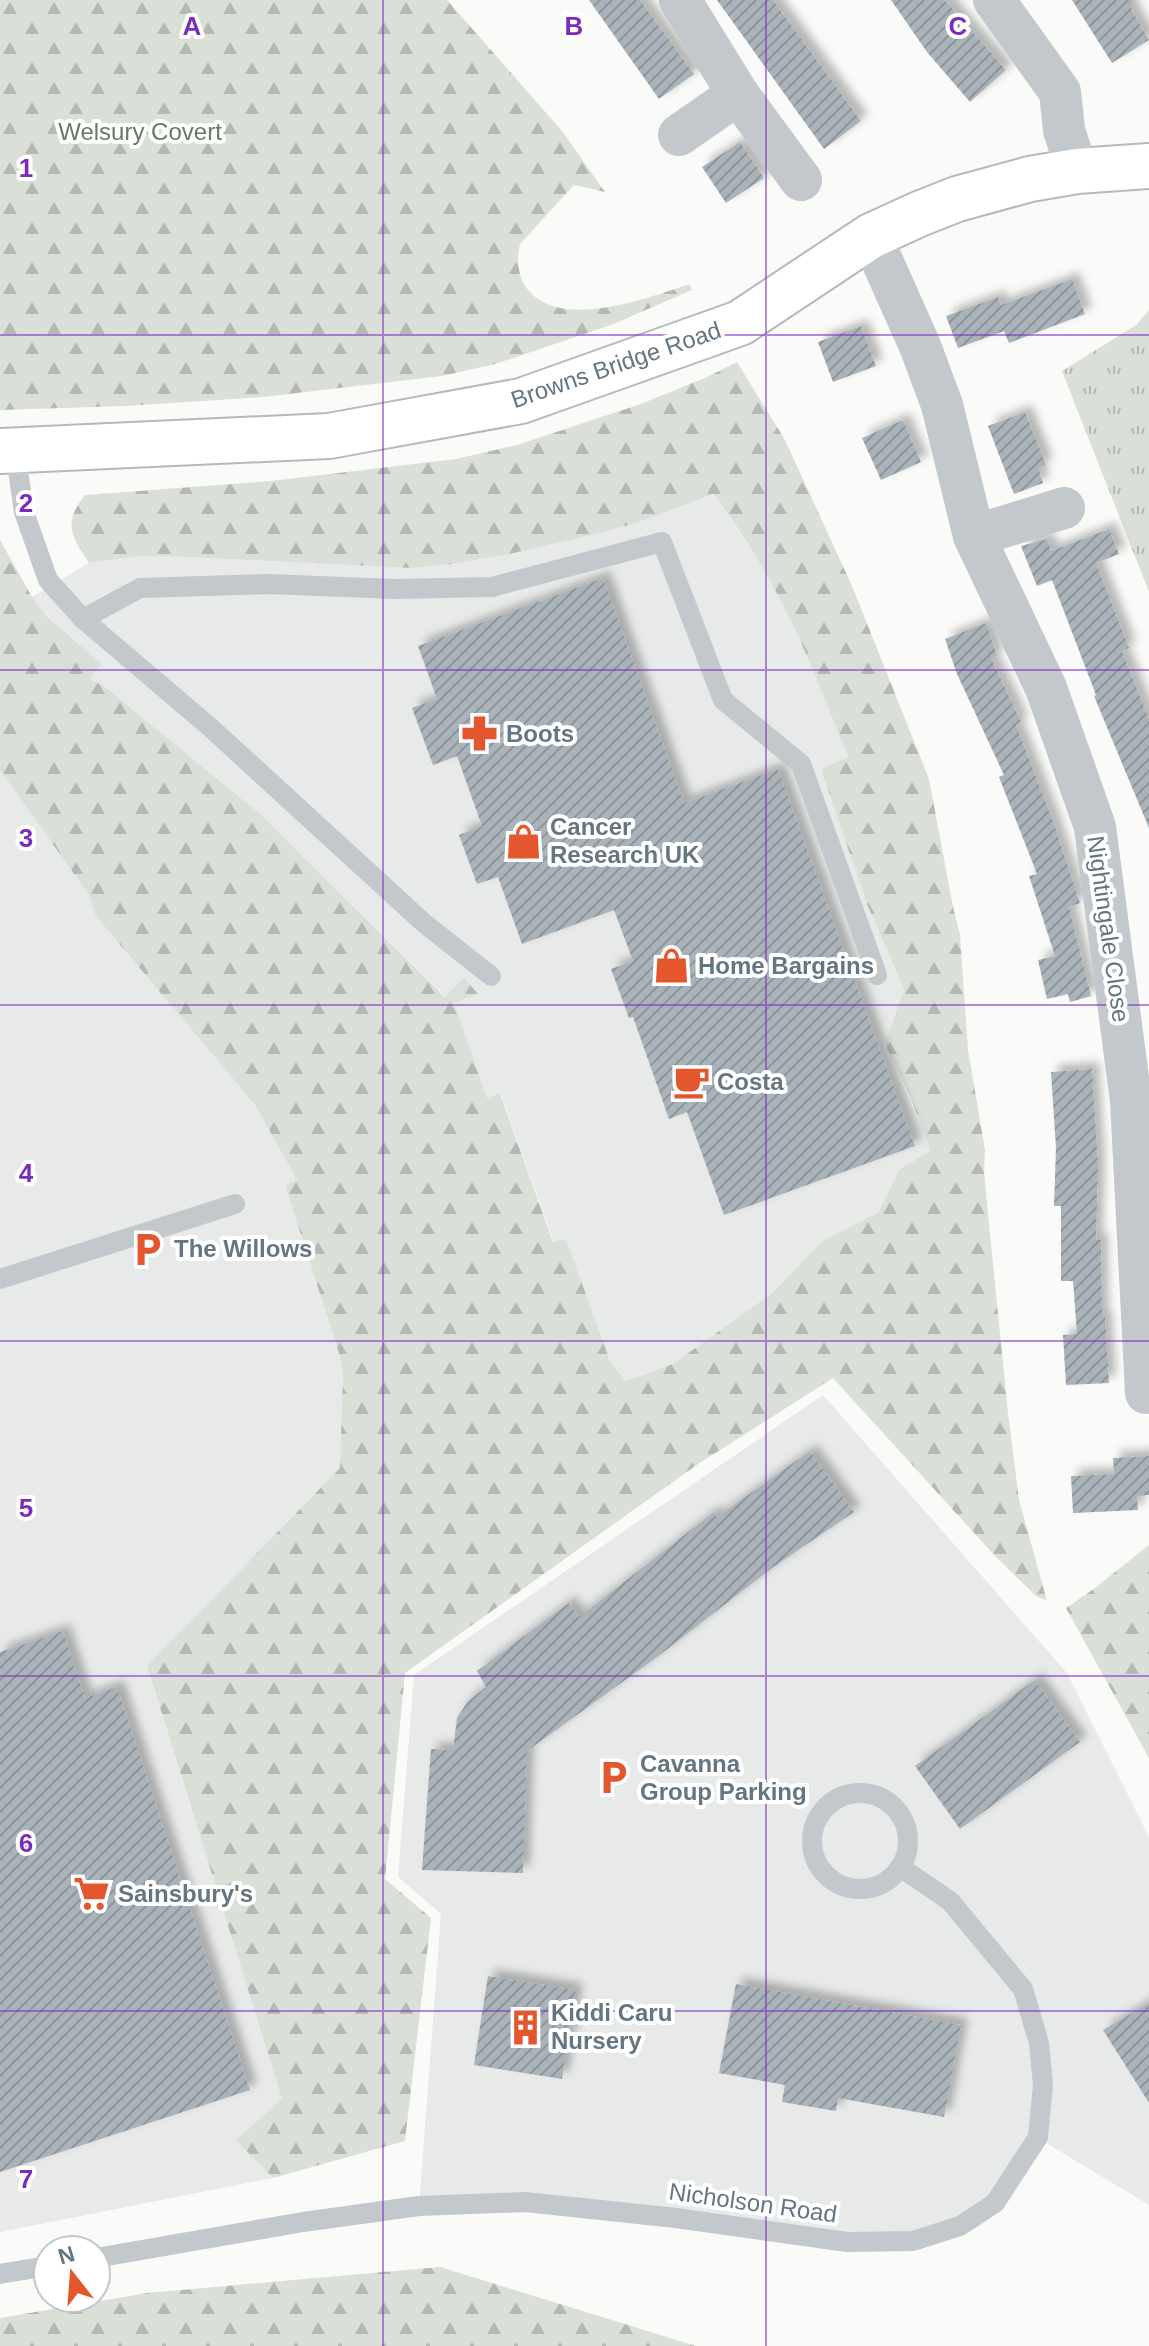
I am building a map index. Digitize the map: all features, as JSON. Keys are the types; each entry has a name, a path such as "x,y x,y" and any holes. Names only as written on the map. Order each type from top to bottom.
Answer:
{"street":[{"path":"680,0 738,94 801,180"},
{"path":"994,0 1060,92 1064,130 1077,171"},
{"path":"679,135 738,94"},
{"name":"Browns Bridge Road","path":"8,450 329,436 521,401 740,323 871,236 957,199 1030,179 1077,171 1149,166"},
{"name":"Nightingale Close","path":"871,236 920,346 942,405 974,536 1046,688 1095,827 1131,1101 1146,1346 1146,1393"},
{"path":"974,536 1064,508"}],"lane":[{"path":"8,450 24,512 48,580 83,619 211,728 425,924 491,976"},
{"path":"83,619 140,588 268,584 395,589 492,587 662,542 723,700 801,764 877,975"},
{"path":"0,1279 235,1204"},
{"path":"847,1794 872,1794 887,1800 898,1810 906,1825 908,1841 900,1867 879,1885 863,1889 837,1883 824,1872 815,1858 812,1840 815,1824 828,1805 847,1794"},
{"name":"Nicholson Road","path":"112,2255 303,2222 419,2206 525,2202 676,2218 847,2242 913,2241 960,2226 995,2203 1038,2137 1043,2085 1039,2043 1023,1989 950,1901 900,1867"},
{"path":"0,2274 32,2269"}],"shaded area":[{"path":"714,494 765,571 788,614 848,758 821,769 867,904 904,991 885,1044 923,1125 930,1152 899,1170 878,1213 824,1240 772,1293 673,1364 624,1381 610,1361 566,1240 554,1242 501,1095 487,1099 454,1003 477,994 446,997 259,813 104,686 90,679 102,664 47,617 32,597 89,563 140,556 411,568 453,564 509,554 639,522"},
{"name":"The Willows","path":"0,770 89,895 95,915 255,1105 297,1180 285,1185 343,1373 340,1468 147,1667 282,2099 237,2140 273,2178 0,2232"},
{"path":"823,1395 1067,1673 1149,1837 1149,2205 1038,2138 995,2203 913,2241 676,2218 419,2206 441,1914 398,1877 414,1675"}],"green space":[{"name":"Welsury Covert","path":"0,0 447,0 562,131 605,192 574,185 520,244 519,269 529,291 544,302 584,310 629,303 689,284 692,290 611,325 495,364 442,376 263,397 0,410"},
{"path":"1149,310 1149,592 1062,371 1136,325"},
{"path":"737,362 785,440 852,586 929,779 960,935 968,1050 985,1150 990,1234 1019,1500 1047,1601 1036,1596 995,1556 833,1378 698,1464 405,1673 385,1879 431,1918 405,2141 273,2178 236,2140 282,2099 147,1666 340,1468 343,1373 285,1185 297,1180 255,1105 95,915 89,895 0,770 0,540 47,617 102,664 90,679 104,686 259,813 445,997 464,978 478,994 454,1003 487,1098 500,1094 553,1242 566,1239 610,1361 625,1381 673,1364 772,1293 824,1240 878,1213 899,1170 930,1151 916,1110 885,1044 904,990 867,904 821,769 848,757 796,632 744,538 714,494 639,522 596,534 509,554 411,568 140,556 89,563 74,537 72,522 85,495 271,481 456,459 517,445 641,404"},
{"path":"1149,1545 1149,1758 1066,1608"},
{"path":"440,2267 696,2346 0,2346 0,2318 32,2313 112,2314 112,2299 147,2293"}],"building":[{"path":"589,0 640,0 694,74 659,99"},
{"path":"717,0 773,0 861,121 824,149"},
{"path":"891,0 945,0 1006,70 970,102 927,52"},
{"path":"1072,0 1131,0 1131,9 1149,40 1112,63"},
{"path":"740,142 764,178 726,203 702,167"},
{"path":"1072,279 1085,314 1009,343 1004,331 958,348 946,316 998,297 1001,305"},
{"path":"861,326 876,366 833,382 818,342"},
{"path":"1025,412 1046,465 1038,468 1043,483 1014,494 988,426"},
{"path":"903,420 921,462 881,480 862,438"},
{"path":"1109,529 1119,554 1096,563 1129,648 1122,651 1149,719 1149,828 1094,696 1052,580 1037,586 1021,546 1047,539 1051,551"},
{"path":"603,578 684,803 778,769 915,1146 724,1215 687,1112 669,1119 633,1017 629,1018 611,969 633,961 614,910 522,944 498,877 477,884 459,835 482,826 457,756 433,765 412,708 437,699 418,646"},
{"path":"986,623 997,656 991,658 1021,722 1016,725 1080,903 1069,907 1091,996 1070,1002 1068,994 1047,999 1038,960 1055,956 1029,876 1037,874 999,777 1004,775 957,674 945,639"},
{"path":"1092,1069 1098,1165 1096,1240 1101,1240 1102,1317 1105,1317 1109,1383 1066,1385 1063,1335 1077,1334 1073,1281 1061,1281 1061,1206 1054,1206 1056,1148 1051,1072"},
{"path":"810,1451 854,1512 772,1568 657,1657 527,1751 523,1873 422,1870 431,1749 453,1750 457,1718 468,1701 486,1687 477,1671 569,1603 579,1617 714,1512 717,1517"},
{"path":"1149,1456 1149,1495 1137,1496 1138,1510 1073,1513 1071,1476 1114,1474 1113,1458"},
{"name":"Sainsbury's","path":"63,1631 85,1698 117,1687 250,2090 0,2172 0,1652"},
{"path":"1035,1680 1080,1742 960,1829 915,1766"},
{"name":"Kiddi Caru Nursery","path":"488,1976 576,1990 562,2079 474,2065"},
{"path":"736,1984 961,2025 944,2117 838,2098 836,2111 782,2102 785,2085 719,2073"},
{"path":"1149,2003 1149,2103 1103,2030"}],"place":[{"name":"Boots","path":"480,734"},
{"name":"Cancer Research UK","path":"524,841"},
{"name":"Home Bargains","path":"672,966"},
{"name":"Costa","path":"691,1082"},
{"name":"The Willows","path":"148,1249"},
{"name":"Cavanna Group Parking","path":"614,1778"},
{"name":"Sainsbury's","path":"92,1894"},
{"name":"Kiddi Caru Nursery","path":"525,2027"}]}
